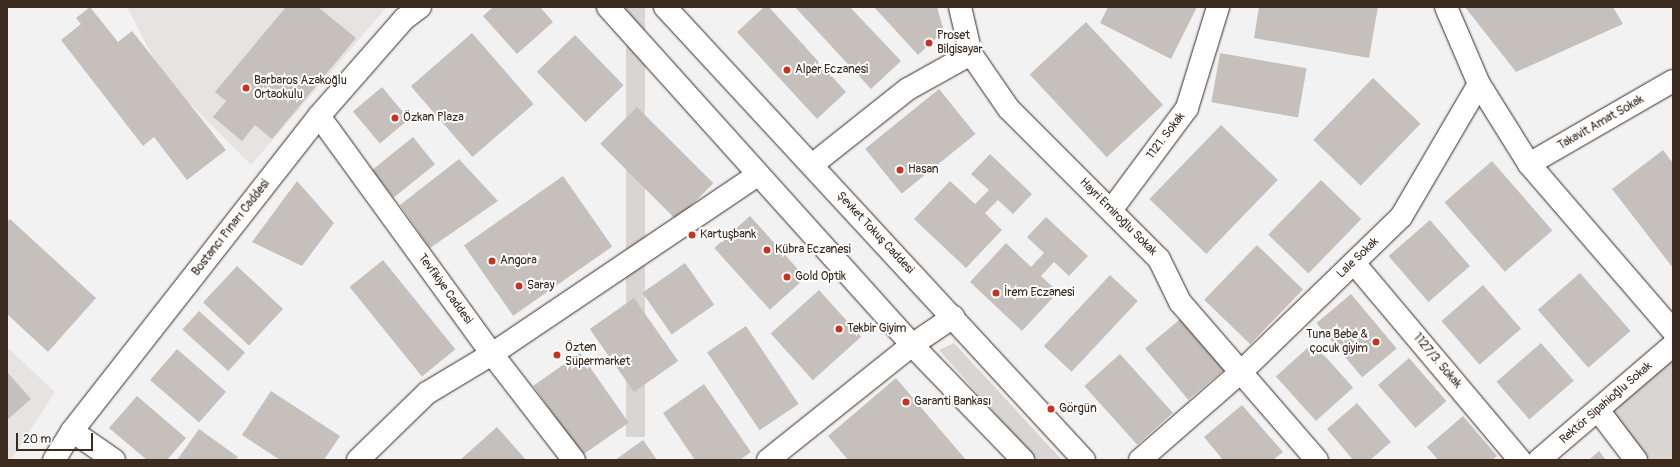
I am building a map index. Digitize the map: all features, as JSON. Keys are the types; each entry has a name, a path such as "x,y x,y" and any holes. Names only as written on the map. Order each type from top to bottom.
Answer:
{"street":[{"name":"Bostancı Pınarı Caddesi","path":"54,460 72,431 319,116 404,19 420,7"},
{"path":"608,7 757,175 912,345 1023,460"},
{"name":"Şevket Tokuş Caddesi","path":"665,7 1084,460"},
{"name":"Hayri Emiroğlu Sokak","path":"960,7 971,54 1009,109 1112,210 1159,259 1180,302 1242,371 1317,460"},
{"name":"1121. Sokak","path":"1112,210 1187,108 1218,7"},
{"path":"1446,7 1479,84 1529,164 1673,331"},
{"path":"812,165 908,89 971,54"},
{"name":"Takavit Amat Sokak","path":"1529,164 1673,81"},
{"name":"Lale Sokak","path":"1140,460 1242,371 1401,217 1479,84"},
{"name":"Tevfikiye Caddesi","path":"319,116 492,354 574,460"},
{"path":"358,460 427,393 492,354 757,175"},
{"name":"1127/3. Sokak","path":"1354,263 1520,460"},
{"path":"768,460 912,345 953,317"},
{"name":"Rektör Sipahioğlu Sokak","path":"1540,460 1673,345"},
{"path":"1598,410 1636,460"},
{"path":"72,431 114,460"}],"shaded area":[{"name":"Barbaros Azakoğlu Ortaokulu","path":"127,7 387,7 251,165 163,76"},
{"path":"626,7 645,7 645,437 626,437"},
{"path":"954,343 1062,460 1036,460 939,350"},
{"path":"7,347 55,392 11,460 7,460"},
{"path":"1673,355 1673,460 1646,460 1609,410"}],"building":[{"path":"90,7 118,42 132,31 226,150 187,180 154,137 143,146 61,40 81,24 76,18"},
{"path":"286,7 318,7 356,38 272,139 255,125 242,141 213,117 226,101 215,92"},
{"path":"493,7 540,7 553,22 517,54 483,16"},
{"path":"764,7 769,7 846,92 817,119 737,32"},
{"path":"795,7 850,7 901,61 871,89"},
{"path":"874,7 937,7 944,31 918,55"},
{"path":"1108,7 1197,7 1171,59 1100,23"},
{"path":"1259,7 1378,7 1369,58 1254,38"},
{"path":"1465,7 1613,7 1623,24 1516,72"},
{"path":"1086,22 1163,105 1107,157 1030,75"},
{"path":"472,33 534,104 473,157 411,86"},
{"path":"575,35 624,85 586,122 537,72"},
{"path":"1220,53 1307,68 1298,118 1211,102"},
{"path":"1373,78 1420,124 1361,186 1313,140"},
{"path":"382,87 409,119 380,144 353,111"},
{"path":"939,89 976,134 902,194 865,149"},
{"path":"637,107 713,183 677,220 600,144"},
{"path":"1221,125 1278,180 1206,254 1149,199"},
{"path":"413,137 435,164 394,198 372,170"},
{"path":"1663,150 1673,163 1673,268 1612,189"},
{"path":"990,154 1032,194 1013,214 998,200 985,213 1002,230 966,268 914,219 950,181 975,204 989,190 971,174"},
{"path":"459,159 498,201 430,248 400,205"},
{"path":"1492,161 1552,230 1505,272 1444,202"},
{"path":"563,176 612,246 513,316 464,245"},
{"path":"1321,180 1361,219 1308,274 1268,235"},
{"path":"297,181 334,223 302,266 252,242"},
{"path":"750,216 806,278 770,310 714,248"},
{"path":"1046,217 1088,256 1069,276 1054,262 1041,276 1058,292 1022,331 970,282 1006,243 1031,267 1044,253 1027,237"},
{"path":"10,219 96,298 48,352 7,314 7,222"},
{"path":"1430,220 1470,266 1429,302 1388,256"},
{"path":"1257,245 1303,289 1250,344 1204,300"},
{"path":"383,260 455,349 422,376 350,287"},
{"path":"685,263 714,305 672,335 642,293"},
{"path":"237,266 283,309 249,346 203,303"},
{"path":"1580,273 1631,331 1588,368 1538,310"},
{"path":"1110,275 1138,301 1072,372 1044,346"},
{"path":"1483,285 1521,329 1480,365 1441,321"},
{"path":"819,290 861,337 813,380 771,333"},
{"path":"1351,294 1397,348 1362,377 1317,323"},
{"path":"634,298 678,361 634,392 590,329"},
{"path":"199,311 245,352 228,371 182,330"},
{"path":"1185,315 1228,366 1188,400 1145,348"},
{"path":"746,326 799,404 760,430 707,352"},
{"path":"1313,343 1353,388 1316,421 1276,376"},
{"path":"1541,343 1574,381 1529,419 1496,382"},
{"path":"177,349 226,392 199,423 150,380"},
{"path":"580,353 629,423 582,455 533,386"},
{"path":"1120,354 1173,413 1137,445 1084,386"},
{"path":"1409,358 1446,401 1415,428 1378,385"},
{"path":"7,372 31,399 7,420"},
{"path":"896,378 966,460 848,460 828,436"},
{"path":"704,384 751,452 740,460 695,460 663,413"},
{"path":"271,391 340,436 324,460 280,460 242,435"},
{"path":"137,396 186,438 167,460 147,460 109,428"},
{"path":"1357,403 1391,442 1370,460 1353,460 1327,429"},
{"path":"1242,405 1283,452 1273,460 1223,460 1204,437"},
{"path":"1463,416 1497,456 1492,460 1438,460 1427,447"},
{"path":"497,427 526,460 460,460"},
{"path":"199,429 238,457 235,460 177,460"},
{"path":"643,440 657,460 615,460"},
{"path":"1599,451 1606,460 1589,460"}],"place":[{"name":"Proset Bilgisayar","path":"929,43"},
{"name":"Alper Eczanesi","path":"787,70"},
{"name":"Barbaros Azakoğlu Ortaokulu","path":"246,88"},
{"name":"Özkan Plaza","path":"395,118"},
{"name":"Hasan","path":"900,170"},
{"name":"Kartuşbank","path":"692,235"},
{"name":"Kübra Eczanesi","path":"767,250"},
{"name":"Angora","path":"492,261"},
{"name":"Gold Optik","path":"787,277"},
{"name":"Saray","path":"519,286"},
{"name":"İrem Eczanesi","path":"996,293"},
{"name":"Tekbir Giyim","path":"839,329"},
{"name":"Tuna Bebe & çocuk giyim","path":"1376,342"},
{"name":"Özten Süpermarket","path":"557,355"},
{"name":"Garanti Bankası","path":"906,402"},
{"name":"Görgün","path":"1051,409"}]}
